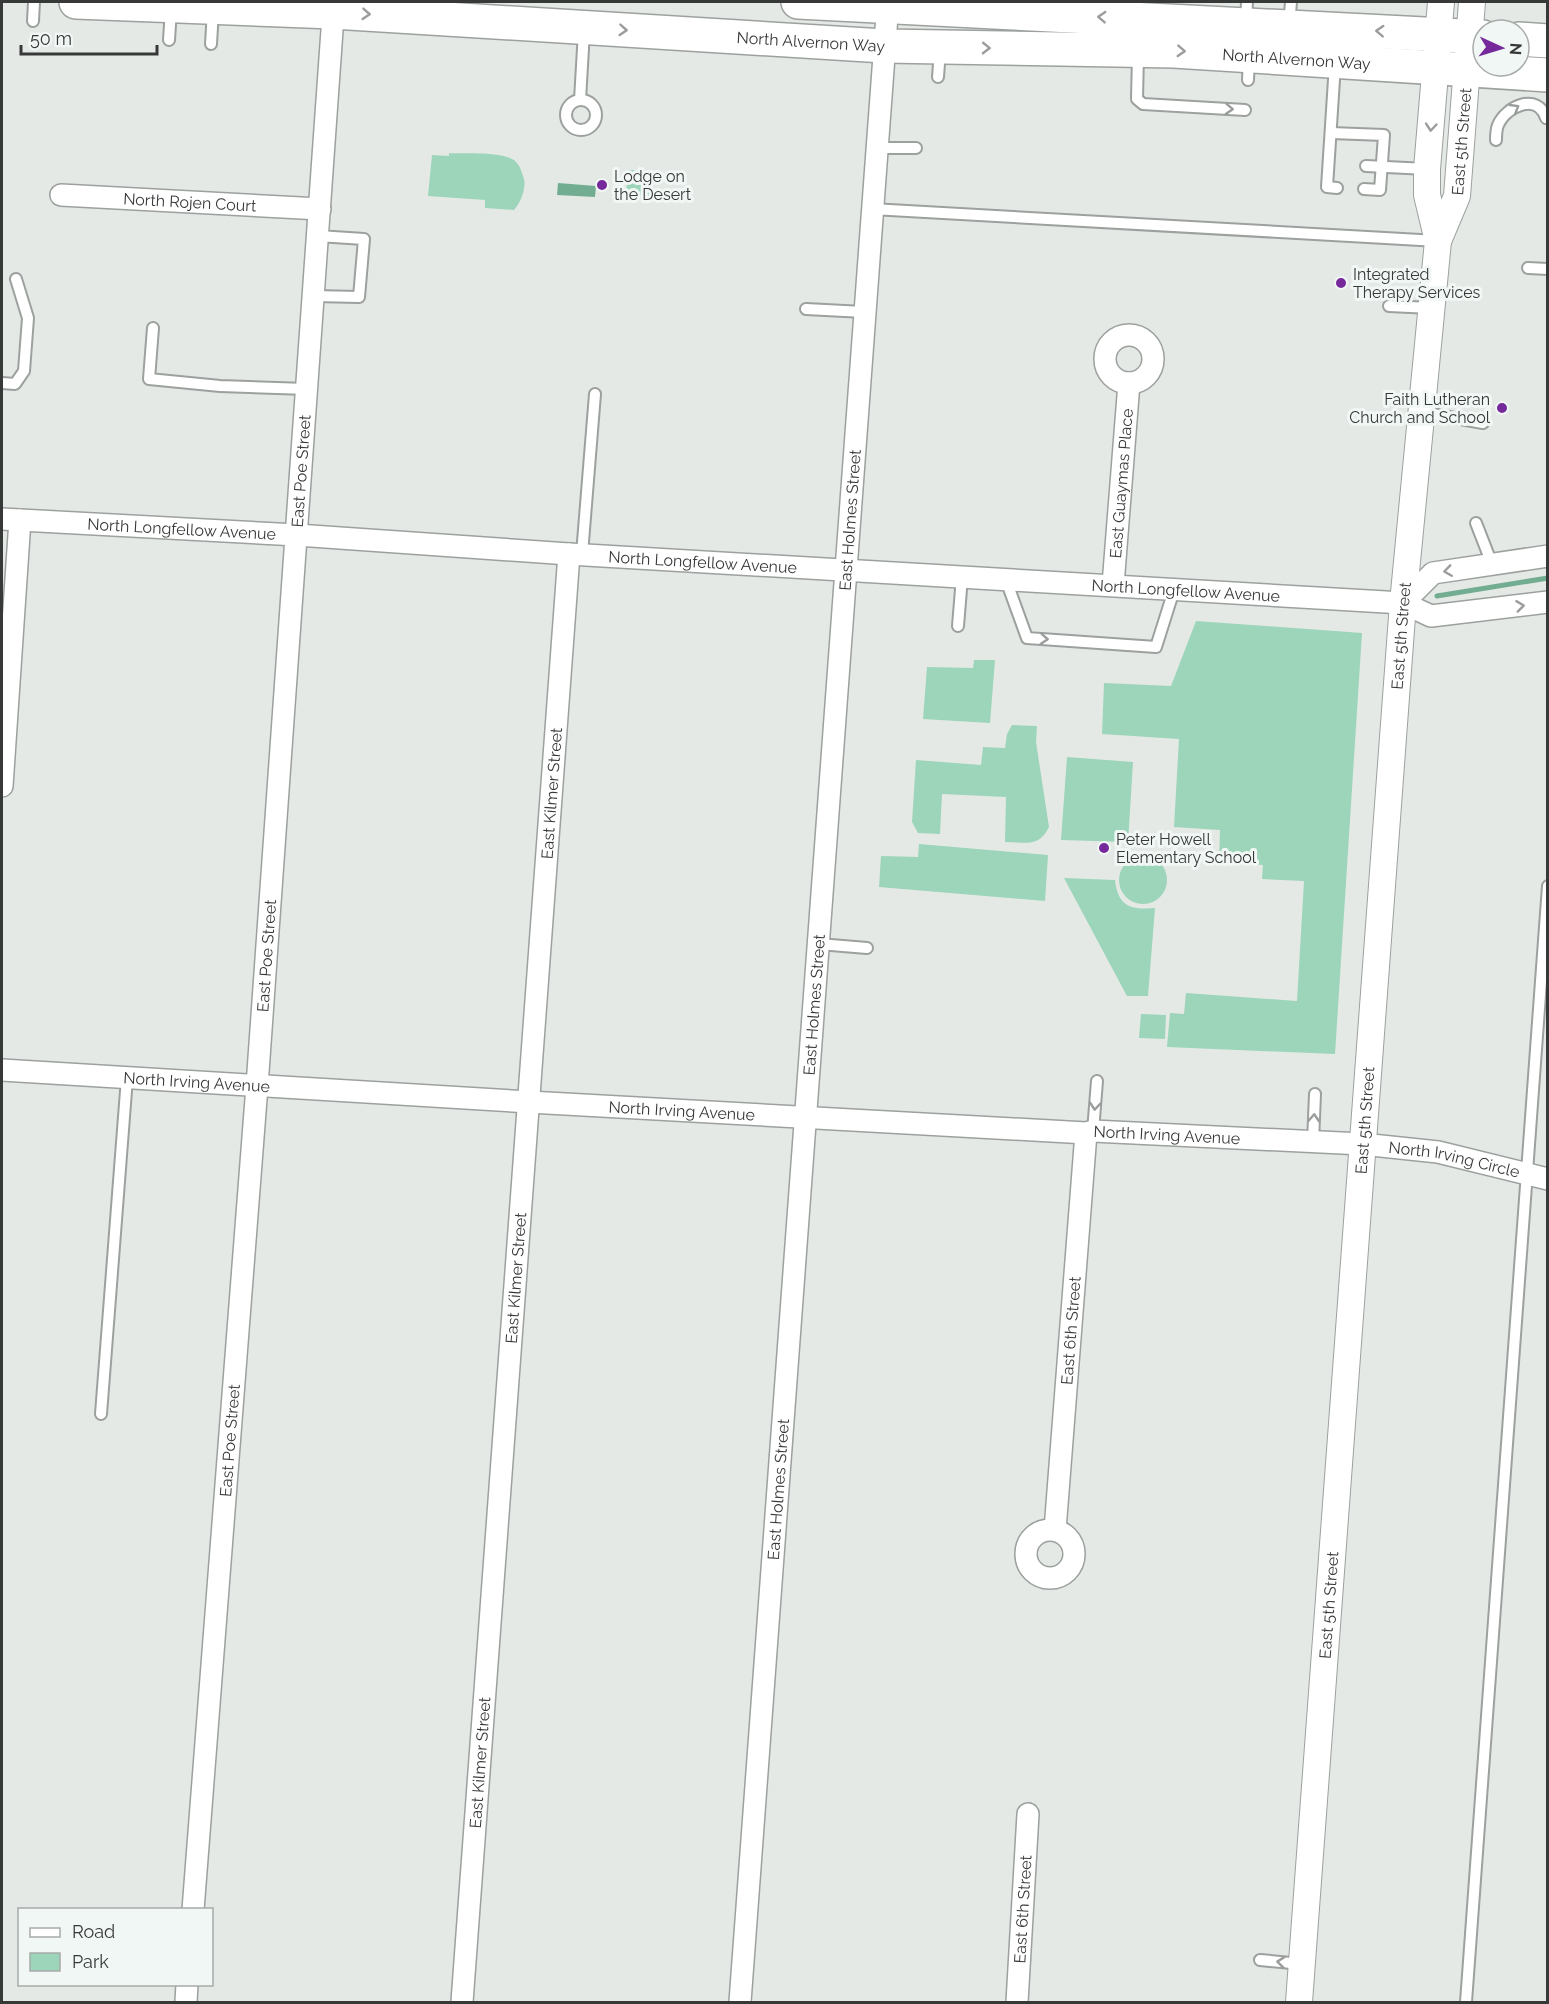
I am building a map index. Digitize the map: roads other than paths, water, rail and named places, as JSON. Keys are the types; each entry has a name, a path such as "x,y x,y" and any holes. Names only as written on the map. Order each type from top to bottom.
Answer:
{"main road":[{"name":"North Alvernon Way","path":"76,2 213,7 334,7 584,27 884,46 939,62 1138,50 1174,51 1247,40 1290,14 1464,36"},
{"name":"North Alvernon Way","path":"798,2 1168,11 1247,40 1335,61 1548,75"},
{"path":"1531,39 1548,40"}],"street":[{"name":"East 5th Street","path":"1441,2 1464,36"},
{"name":"East 5th Street","path":"1299,2002 1402,603 1438,241 1457,196 1468,70 1464,36 1472,2"},
{"name":"East Holmes Street","path":"740,2002 888,4"},
{"name":"East Poe Street","path":"193,1908 297,534 334,7"},
{"name":"East 5th Street","path":"1438,241 1427,195 1427,169 1436,68 1464,36"},
{"name":"North Rojen Court","path":"61,195 320,209"},
{"name":"East Guaymas Place","path":"1113,585 1129,383"},
{"name":"North Longfellow Avenue","path":"11,520 297,534 575,554 1402,603 1431,616 1548,602"},
{"path":"2,786 11,520"},
{"name":"East Kilmer Street","path":"462,2002 529,1102 575,554"},
{"path":"1402,603 1433,573 1548,556"},
{"name":"North Irving Avenue","path":"2,1070 806,1118 1362,1144"},
{"name":"East 6th Street","path":"1055,1530 1089,1132"},
{"name":"North Irving Circle","path":"1362,1144 1438,1152 1548,1179"},
{"name":"East 6th Street","path":"1017,2002 1028,1814"},
{"path":"186,2002 187,1986"}],"lane":[{"path":"33,21 34,2"},
{"path":"169,40 171,5"},
{"path":"211,44 213,7"},
{"path":"580,99 584,27"},
{"path":"1138,50 1137,99 1143,104 1245,110"},
{"path":"1335,61 1331,133 1334,163 1327,188 1337,188"},
{"path":"1496,140 1498,126 1509,111 1524,103 1536,105 1544,111 1546,118"},
{"path":"1331,133 1384,135 1380,190 1364,189"},
{"path":"877,148 916,148"},
{"path":"1366,166 1427,169"},
{"path":"872,208 1438,241"},
{"path":"314,296 359,297 364,239 318,236"},
{"path":"1528,268 1548,269"},
{"path":"2,383 15,384 24,371 28,318 16,279"},
{"path":"1389,306 1431,308"},
{"path":"806,309 864,312"},
{"path":"153,327 149,379 220,386 307,388"},
{"path":"575,554 595,394"},
{"path":"1421,412 1483,423"},
{"path":"1476,523 1492,564"},
{"path":"958,626 962,577"},
{"path":"1006,580 1027,638 1155,647 1174,590"},
{"path":"1466,2002 1525,1173 1548,886"},
{"path":"819,944 867,948"},
{"path":"101,1414 127,1078"},
{"path":"1089,1132 1097,1081"},
{"path":"1313,1142 1315,1094"},
{"path":"1260,1960 1302,1964"}],"waterway":[{"path":"1437,596 1548,578"}],"place":[{"name":"Lodge on the Desert","path":"602,185"},
{"name":"Integrated Therapy Services","path":"1341,283"},
{"name":"Faith Lutheran Church and School","path":"1502,408"},
{"name":"Peter Howell Elementary School","path":"1104,848"}]}
